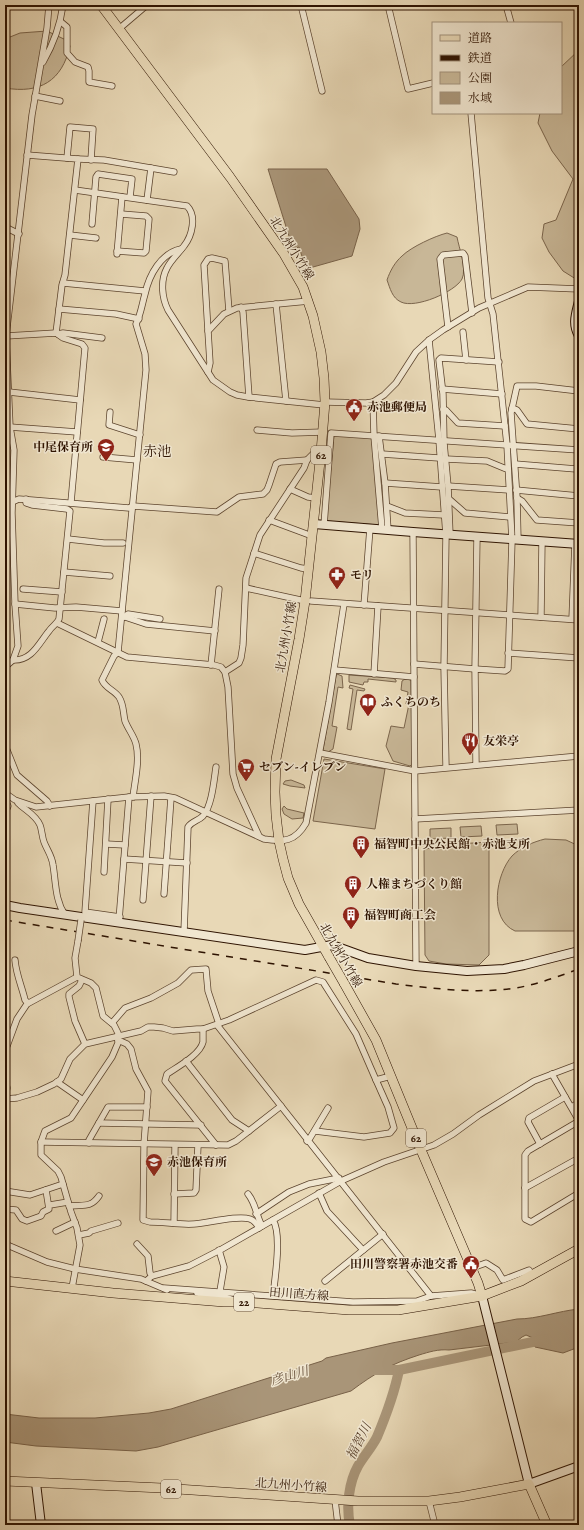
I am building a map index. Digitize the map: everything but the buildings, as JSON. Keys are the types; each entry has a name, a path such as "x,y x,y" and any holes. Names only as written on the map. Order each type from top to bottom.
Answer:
{"main road":[{"name":"北九州小竹線","path":"101,5 120,28 230,177 284,254 296,273 309,301 321,352 325,403 309,569 308,601 299,638 276,759 276,815 279,841 294,894 376,1040 421,1150 472,1268 483,1299"},
{"name":"田川直方線","path":"5,1281 224,1302 349,1310 398,1310 483,1299 521,1281 579,1249"},
{"name":"北九州小竹線","path":"5,1481 162,1488 336,1500 429,1501 460,1497 529,1480"},
{"path":"529,1480 547,1525"}],"street":[{"path":"5,667 13,660 18,646 15,604 13,501 14,450 8,428 9,392 6,336 7,307 19,234 35,96 47,28 48,5"},
{"path":"41,66 49,52 61,22 63,5"},
{"path":"120,28 147,5"},
{"path":"302,5 322,90"},
{"path":"388,5 408,89 432,84"},
{"path":"506,5 511,22"},
{"path":"61,22 67,27 67,53 76,62 88,67 89,82 112,86"},
{"path":"35,96 60,101"},
{"path":"414,664 505,671 508,669 509,615 517,498 515,464 505,426 493,314 488,298 471,114"},
{"path":"67,158 70,127 93,130 91,160"},
{"path":"27,155 110,161 174,172"},
{"path":"57,334 78,159"},
{"path":"147,200 151,168"},
{"path":"92,224 96,177 98,174 132,179 130,198"},
{"path":"75,190 182,205 187,206 190,209 193,217 188,238 166,269 162,288 164,302 213,380 237,395 286,401 325,403 373,402 384,395 396,383 416,352 428,340 472,312 528,287 579,289"},
{"path":"121,214 146,216 149,219 146,251 144,253 117,252 122,196"},
{"path":"5,227 19,234"},
{"path":"70,235 96,238"},
{"path":"119,920 125,845 137,752 136,744 126,722 119,696 104,685 102,680 114,656 118,652 123,615 132,506 146,370 145,354 136,324 139,319 145,291 152,273 167,255 181,249"},
{"path":"448,327 440,259 443,255 462,253 465,256 472,312"},
{"path":"208,372 210,363 204,265 208,259 212,258 225,261 229,311"},
{"path":"63,283 145,291"},
{"path":"208,331 216,321 229,311 241,307 309,301"},
{"path":"579,301 574,322 579,336"},
{"path":"276,304 286,401"},
{"path":"241,307 243,312 249,397"},
{"path":"59,309 116,314 139,319"},
{"path":"463,332 466,360"},
{"path":"6,336 63,333 102,338"},
{"path":"57,334 63,338 82,344 86,348 71,502"},
{"path":"428,340 441,441 444,515 448,535"},
{"path":"441,441 443,409 439,360 442,358 499,362"},
{"path":"515,540 510,517 508,469 511,412 517,386 536,386 579,391"},
{"path":"442,389 502,394"},
{"path":"9,392 80,400"},
{"path":"373,402 385,530"},
{"path":"512,408 517,410 527,424 579,429"},
{"path":"443,409 446,410 458,423 505,426"},
{"path":"110,412 109,426 140,435"},
{"path":"8,428 77,432"},
{"path":"257,430 292,433 322,432"},
{"path":"324,525 331,433 579,450"},
{"path":"377,436 382,454 387,506 385,530"},
{"path":"225,672 239,663 241,658 246,578 260,535 304,468 307,460 314,453 321,452"},
{"path":"382,454 488,461 508,469"},
{"path":"103,457 137,460"},
{"path":"442,459 448,486 449,499 444,611 446,768"},
{"path":"5,505 19,498 129,508 132,506 217,512 239,497 263,494 267,490 276,464 280,462 307,460"},
{"path":"515,464 576,469 579,471"},
{"path":"385,483 442,487"},
{"path":"448,486 509,490"},
{"path":"290,489 308,497 316,498"},
{"path":"516,490 579,496"},
{"path":"517,498 522,501 537,520 579,523"},
{"path":"13,660 20,660 32,654 50,629 57,623 59,618 68,539 70,511 67,509 32,505 26,503 26,499"},
{"path":"449,499 465,513 510,517"},
{"path":"387,506 405,513 444,515"},
{"path":"269,520 312,536"},
{"path":"314,524 577,544 572,619"},
{"path":"364,605 370,528"},
{"path":"413,532 416,966"},
{"path":"476,765 475,669 477,536"},
{"path":"68,539 104,543 123,543"},
{"path":"541,617 542,542"},
{"path":"254,553 301,568 309,569"},
{"path":"64,572 110,576"},
{"path":"246,588 308,601 579,620"},
{"path":"23,589 62,592"},
{"path":"211,665 219,589"},
{"path":"15,604 60,608 76,607 123,615 146,624 215,631"},
{"path":"15,800 36,807 131,797 151,796 171,798 206,811 264,839 279,841 288,840 297,835 306,823 335,670 344,604"},
{"path":"374,674 378,606"},
{"path":"123,615 128,614 160,619"},
{"path":"98,642 104,619"},
{"path":"57,623 127,657 221,667 225,672 228,687 232,774 236,788 259,836"},
{"path":"508,653 579,658"},
{"path":"335,670 414,677"},
{"path":"5,745 17,775 47,801 50,806"},
{"path":"320,753 415,771 579,756"},
{"path":"184,932 188,827 191,823 203,816 206,811 213,789 216,767"},
{"path":"5,793 15,800 40,824 45,844 50,852 53,863 57,897 62,910 66,915"},
{"path":"143,900 151,796"},
{"path":"164,894 171,798"},
{"path":"104,872 108,799"},
{"path":"5,800 8,806 5,813"},
{"path":"93,801 85,912 184,932 305,950 333,946 362,957 416,966 467,970 504,969 579,951"},
{"path":"415,819 579,810"},
{"path":"106,844 125,845"},
{"path":"124,859 187,863"},
{"path":"5,905 82,919 119,920"},
{"path":"82,919 75,958 80,979 79,986 69,994 69,997 75,1021 85,1044"},
{"path":"15,960 16,969 19,975 25,1000 28,1003"},
{"path":"112,1023 125,1008 151,998 178,983 191,970 206,969 208,991 218,1024 308,1141 340,1179 431,1296"},
{"path":"5,1049 8,1046 17,1019 28,1003 80,979 91,983 96,988 103,1016 114,1025 118,1038 112,1057 71,1118 45,1130 41,1142 41,1155 58,1171 79,1235 80,1245 72,1288"},
{"path":"5,1078 8,1088 5,1098 17,1098 37,1092 61,1079 70,1059 85,1044 118,1038 154,1027 173,1031 203,1029 218,1024 316,980 323,982 356,1034 388,1107 394,1128 390,1134 364,1137 315,1131"},
{"path":"203,1029 200,1050 167,1074 165,1081 216,1145"},
{"path":"118,1038 131,1048 136,1069 148,1091 148,1107 144,1144 143,1220 150,1222 194,1224 215,1220 245,1218 251,1219 261,1227"},
{"path":"186,1061 232,1120 249,1131"},
{"path":"256,1214 289,1192 308,1184 340,1179 434,1145 534,1081 579,1064"},
{"path":"552,1074 579,1121 525,1154 525,1219 531,1222 579,1193"},
{"path":"376,1080 390,1076"},
{"path":"56,1082 83,1100"},
{"path":"540,1144 528,1122 529,1118 565,1097"},
{"path":"572,1107 579,1102"},
{"path":"41,1142 228,1145 236,1141 281,1106"},
{"path":"89,1143 89,1140 108,1107 148,1107"},
{"path":"308,1141 328,1108"},
{"path":"99,1123 201,1126"},
{"path":"174,1223 175,1145"},
{"path":"174,1194 194,1193 196,1190 198,1145"},
{"path":"525,1188 579,1158"},
{"path":"146,1281 152,1276 189,1266 319,1194 340,1179"},
{"path":"5,1191 30,1194 63,1184"},
{"path":"46,1190 50,1205"},
{"path":"248,1194 256,1206 256,1214 261,1227"},
{"path":"319,1194 327,1211 363,1250"},
{"path":"50,1205 90,1205 94,1203 99,1196"},
{"path":"5,1209 16,1210 22,1219 27,1221 41,1216 43,1212 49,1209 50,1205"},
{"path":"273,1220 277,1226 277,1257 273,1296"},
{"path":"56,1231 74,1222"},
{"path":"79,1235 118,1223"},
{"path":"325,1281 383,1234"},
{"path":"5,1244 47,1262 146,1281 171,1291 225,1297 239,1302"},
{"path":"137,1244 148,1256 150,1274 152,1276"},
{"path":"219,1250 224,1266 220,1291"},
{"path":"472,1268 486,1263 497,1270 503,1280 529,1270 532,1275"},
{"path":"164,1288 353,1302 417,1301 431,1296 471,1293 483,1299 529,1480 579,1466"},
{"path":"36,1483 41,1525"},
{"path":"336,1500 338,1525"},
{"path":"429,1501 435,1525"}],"green space":[{"path":"47,31 66,40 70,46 61,68 55,76 39,87 29,89 5,88 5,39 20,33"},
{"path":"579,50 579,281 563,271 549,252 542,238 544,224 556,220 573,179 552,151 538,123 540,114 562,114 562,66"},
{"path":"447,233 457,237 463,264 464,270 462,279 458,284 443,294 425,301 407,304 395,298 387,280 395,264 411,249 430,239"},
{"path":"336,434 373,438 380,522 379,525 327,521 326,518 334,436"},
{"path":"337,674 342,676 343,688 338,687 332,726 337,727 333,749 328,752 323,750"},
{"path":"349,675 393,678 396,682 368,679 368,682 364,682 363,685 349,682"},
{"path":"405,679 411,680 412,764 410,766 393,761 386,746 391,726 404,728 409,704 406,704 408,692 401,690 402,681"},
{"path":"350,685 365,689 364,691 357,690 351,730 347,729 353,689 349,688"},
{"path":"324,759 385,769 375,829 313,821"},
{"path":"291,780 304,785 305,788 283,784 285,781"},
{"path":"284,806 287,809 304,813 303,818 292,819 284,814 282,809"},
{"path":"517,824 518,834 497,835 496,825"},
{"path":"481,826 482,836 461,837 460,827"},
{"path":"451,828 451,838 430,839 430,829"},
{"path":"545,839 566,840 579,846 579,931 515,931 506,925 501,917 497,896 499,884 506,864 512,856 523,847"},
{"path":"489,842 489,955 479,965 446,964 429,961 425,955 424,849 442,847 442,845"}],"water":[{"path":"268,169 327,169 359,219 360,229 352,256 306,269 299,247 293,249"},
{"path":"579,1309 579,1347 563,1353 535,1347 533,1338 526,1335 516,1342 449,1350 437,1350 409,1358 392,1366 376,1374 351,1391 158,1447 136,1451 36,1446 5,1442 5,1414 39,1418 95,1418 149,1413 171,1409 322,1361 326,1358 392,1343 517,1319 533,1318"}],"waterway":[{"name":"彦山川","path":"368,1370 399,1370 547,1339"},
{"name":"福智川","path":"350,1525 348,1502 352,1479 358,1466 377,1437 390,1404 399,1370"}],"railway":[{"path":"5,920 396,984 445,989 478,991 510,989 526,986 579,969"}],"place":[{"name":"赤池郵便局","path":"354,422"},
{"name":"中尾保育所","path":"106,462"},
{"name":"モリ","path":"337,590"},
{"name":"ふくちのち","path":"368,717"},
{"name":"友栄亭","path":"470,756"},
{"name":"セブン-イレブン","path":"246,782"},
{"name":"福智町中央公民館・赤池支所","path":"361,859"},
{"name":"人権まちづくり館","path":"353,899"},
{"name":"福智町商工会","path":"351,930"},
{"name":"赤池保育所","path":"154,1177"},
{"name":"田川警察署赤池交番","path":"471,1279"}],"district":[{"name":"赤池","path":"157,451"}]}
